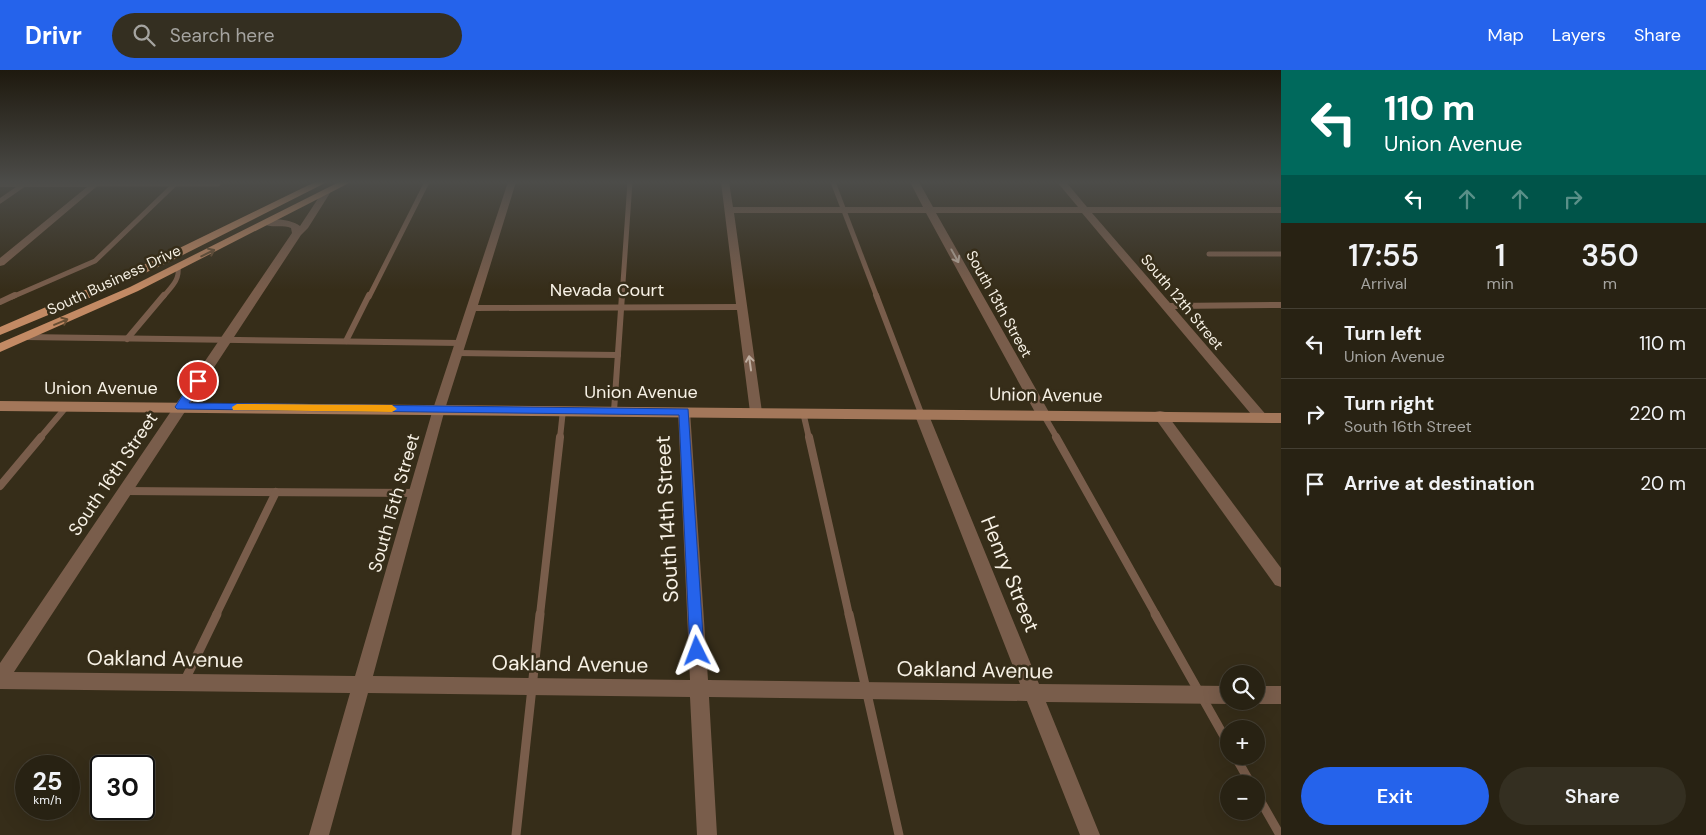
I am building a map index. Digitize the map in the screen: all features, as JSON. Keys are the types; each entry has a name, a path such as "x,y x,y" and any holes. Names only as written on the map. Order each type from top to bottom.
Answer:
{"main road":[{"name":"South Business Drive","path":"0,331 56,309 260,218"},
{"name":"South Business Drive","path":"0,348 178,267 276,218"}],"street":[{"path":"0,263 55,218"},
{"name":"South 16th Street","path":"0,679 225,340 309,218"},
{"name":"South 15th Street","path":"319,835 440,409 501,218"},
{"path":"730,218 756,412"},
{"name":"South 13th Street","path":"934,218 1043,414"},
{"name":"South 12th Street","path":"1091,218 1261,417"},
{"path":"267,223 288,223 295,226 297,233"},
{"path":"1165,306 1281,306"},
{"name":"Nevada Court","path":"472,308 742,307"},
{"name":"Union Avenue","path":"0,406 1160,415 1280,418"},
{"name":"South 14th Street","path":"684,411 707,835"},
{"name":"Henry Street","path":"921,413 1090,835"},
{"path":"1160,415 1281,580"},
{"name":"Oakland Avenue","path":"0,679 1220,695"},
{"path":"1265,695 1281,695"}],"lane":[{"path":"0,302 95,262 141,218"},
{"path":"346,341 409,218"},
{"path":"614,410 628,218"},
{"path":"846,218 921,413"},
{"path":"1209,254 1281,254"},
{"path":"127,339 177,280 179,274 178,267"},
{"path":"24,337 346,341 618,355"},
{"path":"0,486 67,406"},
{"path":"516,835 563,410"},
{"path":"803,412 900,835"},
{"path":"1043,414 1220,729"},
{"path":"125,491 416,493"},
{"path":"184,682 276,492"},
{"path":"1265,809 1280,835"}],"slow traffic":[{"path":"237,407 392,409"}],"route":[{"path":"198,381 181,407 684,411 697,651"}]}
